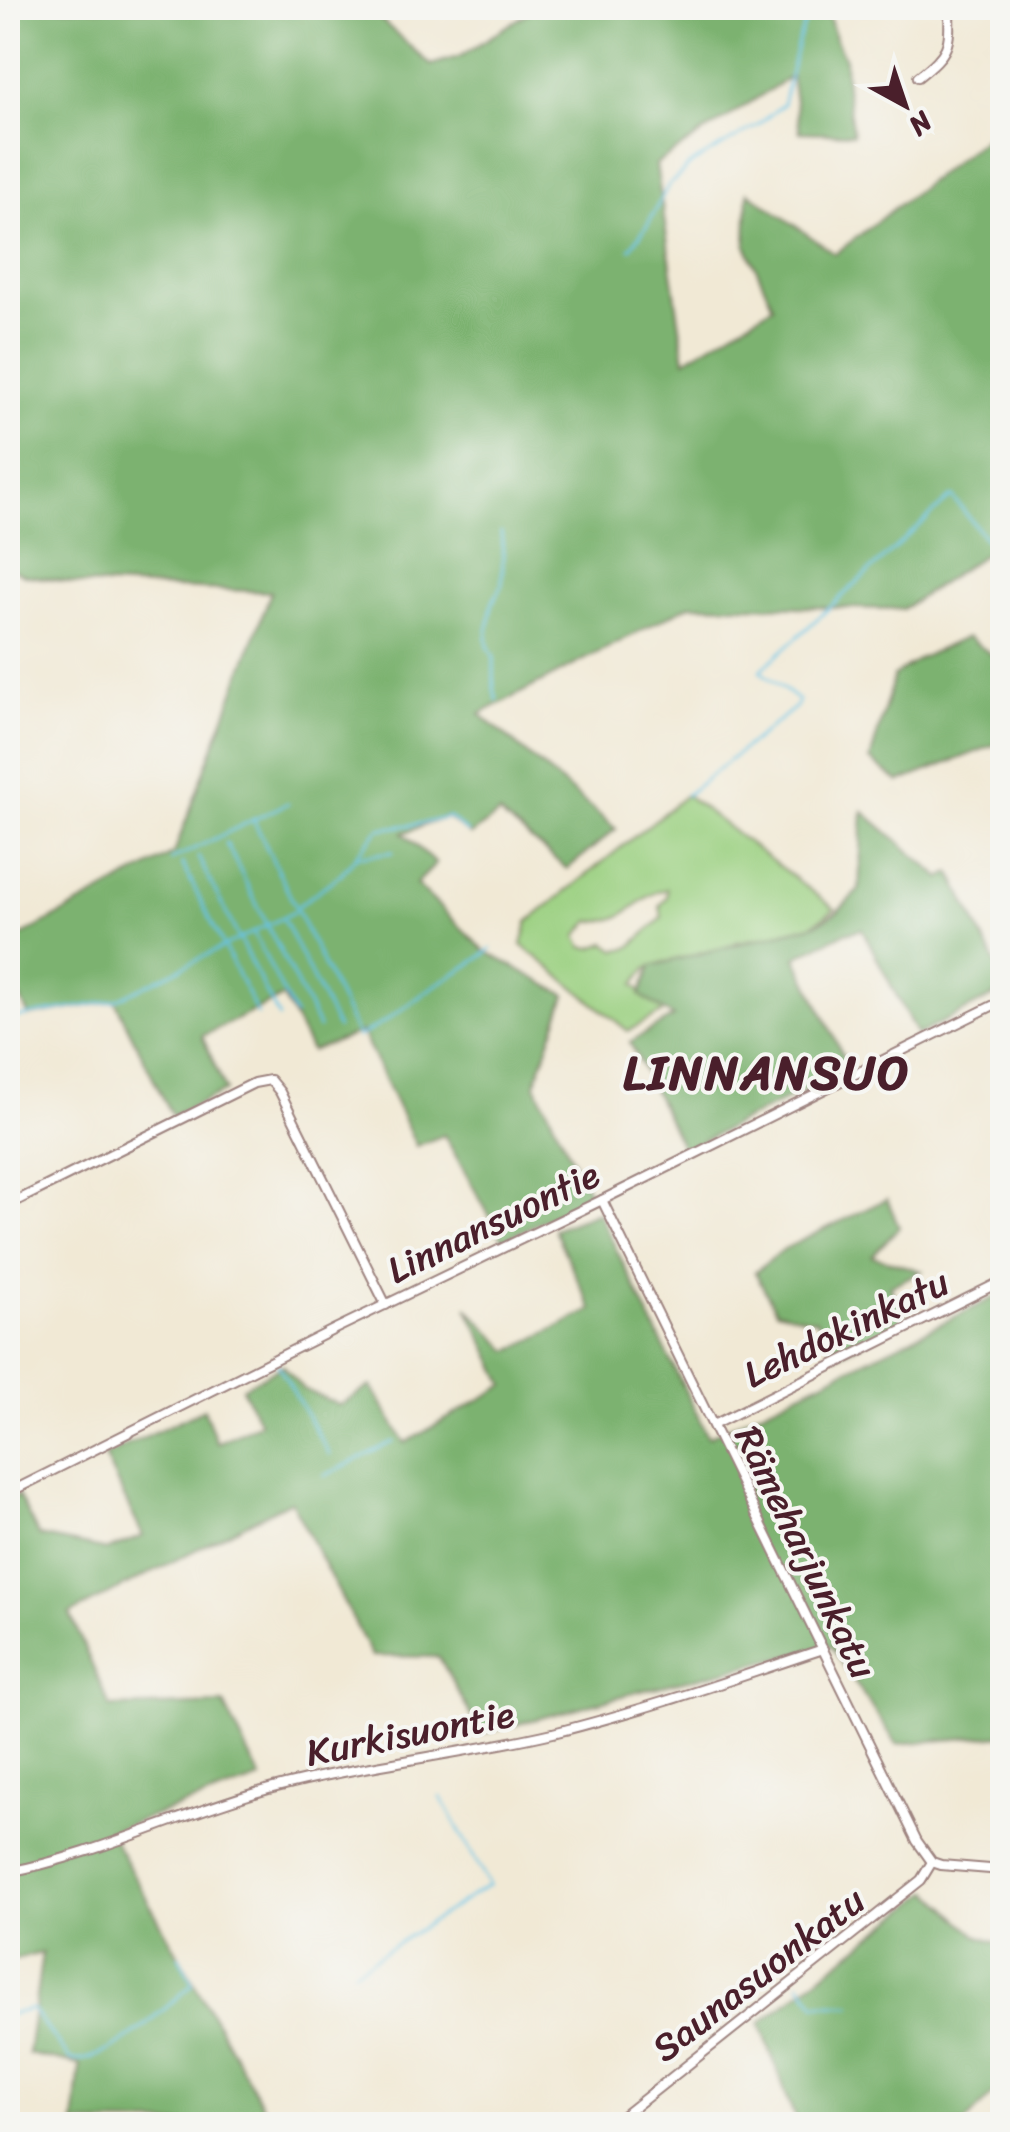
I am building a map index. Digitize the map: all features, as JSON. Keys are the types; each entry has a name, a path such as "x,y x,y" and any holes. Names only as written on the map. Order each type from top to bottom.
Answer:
{"street":[{"path":"918,77 946,50 949,8"},
{"name":"Linnansuontie","path":"8,1493 1002,1001"},
{"path":"8,1205 254,1083 270,1080 280,1092 386,1305"},
{"name":"Rämeharjunkatu","path":"602,1200 917,1841 932,1862"},
{"name":"Lehdokinkatu","path":"713,1425 1002,1281"},
{"name":"Kurkisuontie","path":"8,1872 89,1850 268,1789 552,1733 673,1700 823,1649"},
{"path":"932,1862 1002,1870"},
{"name":"Saunasuonkatu","path":"612,2124 920,1880 932,1862"}],"green space":[{"path":"8,8 368,8 431,65 461,56 535,8 810,8 830,19 845,59 853,134 800,132 791,76 656,164 685,360 773,306 746,245 748,192 835,254 1002,125 1002,542 903,609 690,605 480,714 616,829 567,869 499,814 471,835 446,817 403,833 436,864 416,884 485,951 566,995 535,1084 591,1197 503,1240 444,1135 416,1146 362,1032 311,1051 283,997 202,1036 226,1091 172,1116 115,1001 29,1016 8,974 8,943 174,853 271,592 81,584 24,575 8,567"},
{"path":"967,637 1002,662 1002,742 899,782 870,760 894,676 920,658"},
{"path":"686,795 835,909 805,930 737,942 726,948 732,980 700,952 688,961 664,962 646,969 634,985 665,1011 628,1031 522,945 528,922","holes":["667,889 667,897 660,906 662,918 629,948 616,950 606,943 583,947 577,936 590,921 614,919 656,892"]},
{"path":"863,811 941,878 951,873 1002,976 1002,992 917,1035 862,929 796,957 849,1069 683,1150 630,1042 673,1017 640,995 651,966 816,924 837,912 859,890"},
{"path":"887,1199 899,1227 872,1256 922,1271 890,1286 908,1320 836,1356 816,1320 776,1311 755,1272 784,1249"},
{"path":"598,1212 708,1437 1002,1294 1002,1735 897,1744 830,1646 481,1734 439,1657 372,1656 291,1501 70,1614 110,1707 224,1704 261,1779 109,1831 273,2124 74,2124 80,2065 28,2054 42,1953 8,1961 8,1500 18,1495 39,1536 108,1550 143,1536 104,1456 204,1409 217,1443 260,1423 242,1388 283,1365 303,1389 340,1405 371,1386 405,1443 505,1385 467,1307 509,1351 592,1310 554,1229"},
{"path":"930,1891 976,1935 1002,1944 1002,2084 964,2124 797,2124 760,2023"}],"waterway":[{"path":"630,249 668,186 691,164 758,125 783,104 806,20 815,9 834,11"},
{"path":"686,795 796,707 799,701 760,671 952,496 992,547 1002,541"},
{"path":"497,700 494,657 487,638 492,604 502,584 501,532"},
{"path":"171,860 288,803"},
{"path":"298,906 341,874 379,829 448,817 468,833"},
{"path":"253,819 358,1037 491,949"},
{"path":"226,843 319,1028"},
{"path":"355,857 393,852"},
{"path":"198,857 279,1018"},
{"path":"182,863 258,1015"},
{"path":"8,1019 114,1001 296,911"},
{"path":"283,919 337,1028"},
{"path":"254,934 295,1016"},
{"path":"277,1363 329,1454"},
{"path":"324,1476 393,1442"},
{"path":"354,1971 489,1885 441,1797"},
{"path":"8,2015 32,2009 70,2060 101,2054 135,2033 193,1984 179,1956"},
{"path":"800,1983 816,2004 852,2005"}],"district":[{"name":"LINNANSUO","path":"767,1072"}]}
